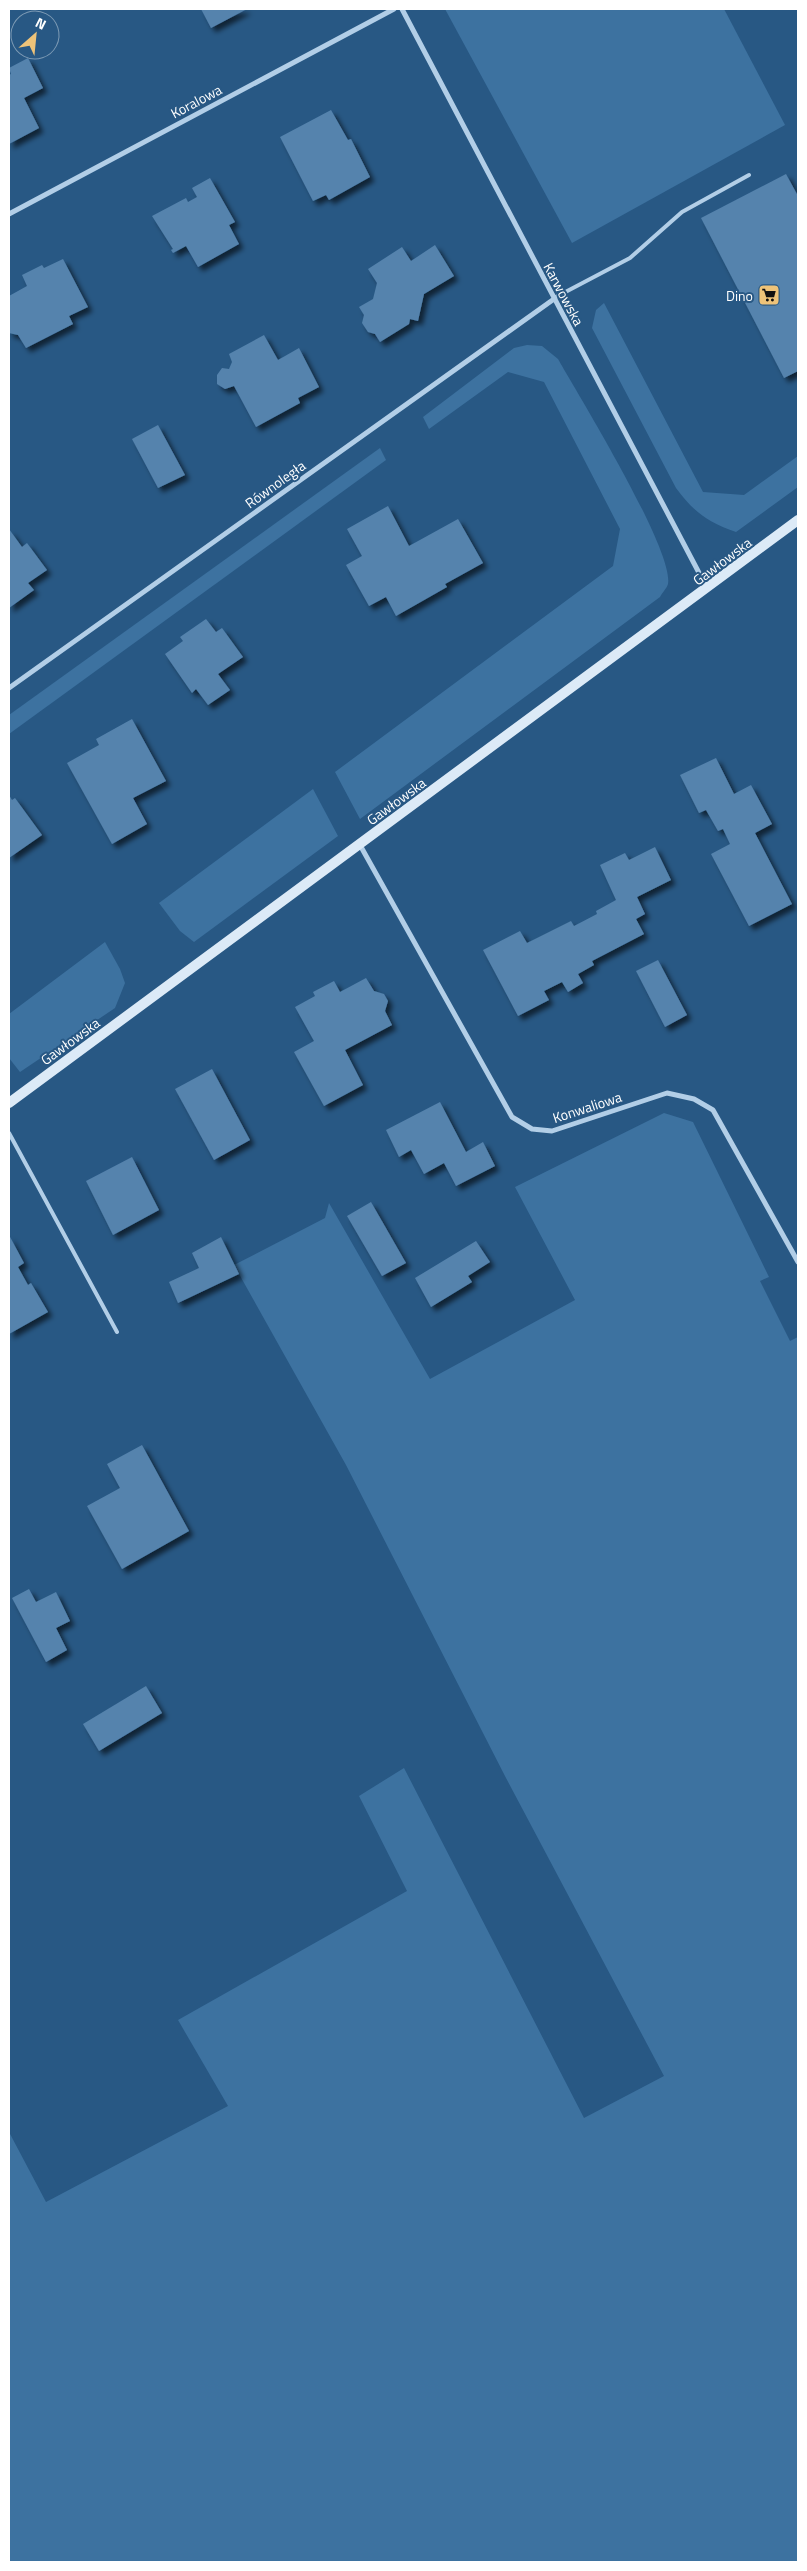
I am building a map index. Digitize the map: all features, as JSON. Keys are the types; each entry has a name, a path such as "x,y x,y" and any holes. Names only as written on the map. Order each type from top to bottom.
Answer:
{"street":[{"name":"Koralowa","path":"9,214 394,9"},
{"name":"Karwowska","path":"402,9 708,588"},
{"name":"Równoległa","path":"9,688 554,298"},
{"name":"Gawłowska","path":"9,1102 360,845 798,520"},
{"name":"Konwaliowa","path":"360,845 512,1116 532,1129 552,1131 667,1093 694,1099 713,1110 798,1262"}],"lane":[{"path":"554,298 630,258 682,212 749,175"},
{"path":"9,1133 117,1332"}],"shaded area":[{"path":"445,9 724,9 785,125 572,243"},
{"path":"604,303 703,492 744,495 798,456 798,487 736,532 709,520 695,510 676,488 592,328 596,310"},
{"path":"527,345 542,346 558,359 604,437 656,540 666,566 667,587 660,597 360,819 335,772 613,566 620,529 544,382 508,372 429,429 423,417 514,348"},
{"path":"380,448 386,460 9,734 9,715"},
{"path":"313,789 338,836 194,942 180,931 159,903"},
{"path":"105,942 120,969 125,983 115,1008 20,1072 9,1058 9,1014"},
{"path":"664,1113 693,1122 769,1277 760,1281 790,1341 798,1337 798,2562 9,2562 9,2132 46,2202 228,2106 178,2020 407,1891 359,1796 404,1768 584,2118 664,2076 506,1778 346,1465 234,1265 325,1218 329,1203 430,1379 575,1300 515,1187"}],"building":[{"path":"201,9 247,9 211,28"},
{"path":"24,60 29,60 43,88 24,98 39,128 9,144 9,75 11,74 9,68"},
{"path":"331,110 348,140 351,139 370,177 329,200 326,195 313,201 280,137"},
{"name":"Dino","path":"786,174 798,196 798,371 784,378 701,218"},
{"path":"210,178 235,222 229,225 239,244 198,267 186,246 173,253 171,250 173,249 152,216 186,198 188,202 197,197 192,188"},
{"path":"435,245 454,276 424,294 418,321 410,319 409,324 380,342 375,334 368,332 362,323 364,315 359,307 373,299 377,283 368,269 402,247 411,261"},
{"path":"63,259 88,307 69,316 73,324 26,348 18,335 9,333 9,296 27,286 22,275 42,265 44,268"},
{"path":"264,335 278,360 299,348 319,387 298,398 300,403 256,427 234,386 225,389 217,384 217,375 222,368 229,369 232,362 229,354"},
{"path":"158,425 185,475 158,488 132,439"},
{"path":"388,506 409,546 458,519 483,563 445,584 447,587 396,616 386,597 369,606 346,565 362,556 347,529"},
{"path":"9,529 22,547 27,543 47,570 28,583 34,590 9,608"},
{"path":"206,619 216,632 222,628 243,657 218,674 230,690 208,705 196,689 192,693 165,654 183,641 180,637"},
{"path":"132,719 166,781 133,798 147,824 112,844 67,763 99,745 96,739"},
{"path":"716,758 734,794 751,785 772,824 755,833 792,904 749,926 711,854 730,844 723,829 718,831 706,810 699,813 680,775"},
{"path":"9,795 12,800 15,798 42,835 9,858"},
{"path":"655,847 671,880 637,897 645,914 636,919 644,934 592,961 594,965 578,974 583,983 568,992 562,982 544,991 549,1000 518,1016 483,950 520,931 527,943 571,921 574,926 597,914 596,911 616,900 600,865 625,853 629,860"},
{"path":"658,960 687,1015 665,1027 636,971"},
{"path":"366,978 374,991 384,994 388,1001 385,1011 392,1025 345,1050 363,1085 324,1106 294,1052 314,1041 295,1007 315,996 313,992 334,981 340,992"},
{"path":"212,1069 250,1140 214,1160 175,1089"},
{"path":"440,1102 466,1152 483,1142 495,1166 456,1186 444,1163 424,1174 411,1150 399,1157 386,1130"},
{"path":"132,1157 159,1210 113,1235 86,1181"},
{"path":"371,1202 406,1263 382,1276 347,1216"},
{"path":"9,1235 24,1263 18,1267 28,1285 31,1283 48,1312 9,1334"},
{"path":"221,1237 239,1274 178,1303 169,1282 199,1268 192,1253"},
{"path":"476,1241 490,1262 468,1276 472,1282 431,1307 415,1278"},
{"path":"142,1445 189,1531 122,1569 87,1506 120,1488 107,1464"},
{"path":"29,1589 36,1602 56,1592 70,1621 56,1628 67,1650 46,1662 12,1598"},
{"path":"146,1686 162,1713 99,1751 83,1724"}],"place":[{"name":"Dino","path":"769,295"}]}
